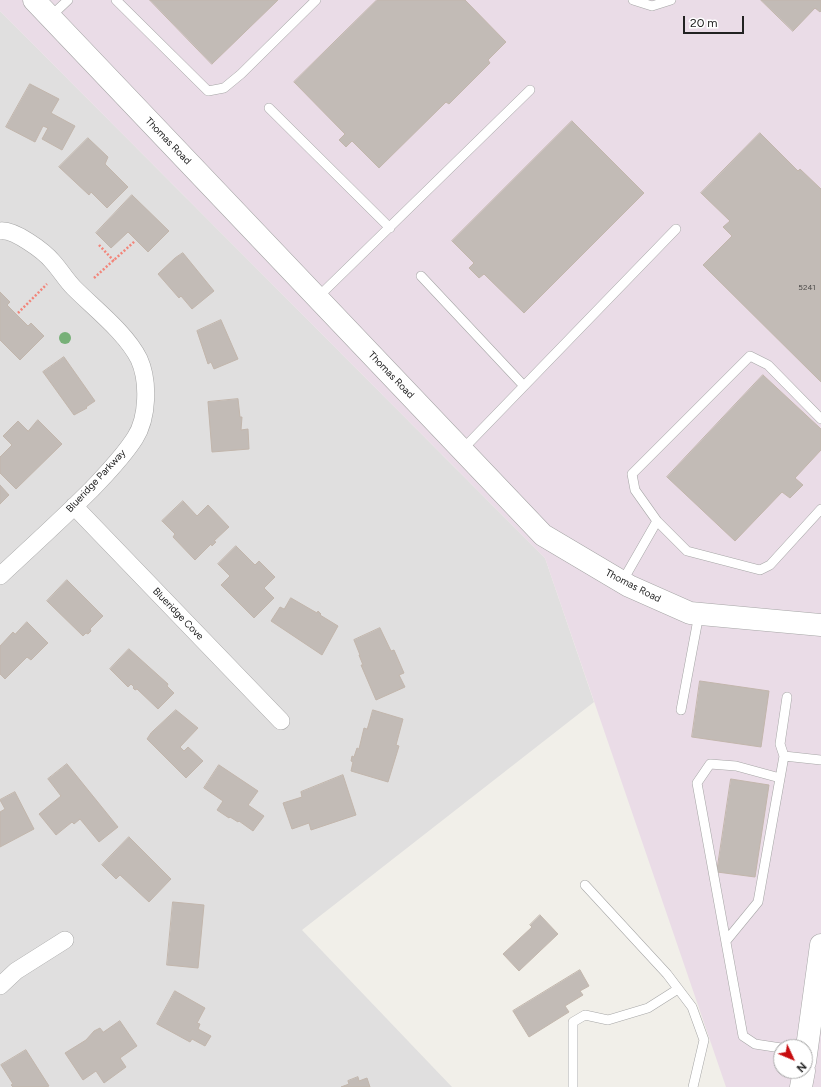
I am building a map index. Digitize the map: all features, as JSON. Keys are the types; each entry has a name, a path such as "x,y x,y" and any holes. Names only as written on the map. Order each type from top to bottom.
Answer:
{"street":[{"name":"Thomas Road","path":"34,0 543,535 622,582 690,613 821,625"},
{"name":"Blueridge Parkway","path":"0,576 74,506 112,467 136,437 145,406 145,380 139,360 127,341 64,278 53,262 31,243 3,231"},
{"name":"Blueridge Cove","path":"74,506 281,721"},
{"path":"0,986 16,971 65,940"},
{"path":"808,1039 821,945"}],"lane":[{"path":"50,17 68,0"},
{"path":"116,0 208,91 224,88 241,74 316,0"},
{"path":"633,0 652,6 670,0"},
{"path":"317,298 530,90"},
{"path":"269,108 390,228"},
{"path":"462,450 676,229"},
{"path":"421,276 524,386"},
{"path":"821,419 768,365 750,356 632,474 635,490 657,521 687,551 760,570 770,565 821,509"},
{"path":"622,582 657,521"},
{"path":"681,710 698,614"},
{"path":"726,941 758,902 784,756 780,744 787,697"},
{"path":"784,756 821,760"},
{"path":"773,1047 755,1044 743,1036 698,783 710,764 736,766 780,778"},
{"path":"585,885 605,905 692,1006 704,1040 693,1087"},
{"path":"573,1087 573,1022 585,1016 608,1020 648,1008 678,989"}],"path":[{"path":"94,278 135,241"},
{"path":"99,244 114,261"},
{"path":"18,313 50,282"}],"shaded area":[{"path":"0,0 821,0 821,1087 726,1087 545,558 0,11"},
{"path":"0,11 545,558 594,702 302,930 452,1087 0,1087"}],"building":[{"path":"150,0 278,0 212,64"},
{"path":"377,0 465,0 506,42 488,60 490,63 449,104 446,102 379,168 352,141 346,147 339,140 345,134 294,82"},
{"path":"761,0 821,0 821,11 820,12 815,8 793,31"},
{"path":"30,84 59,99 51,113 75,126 62,150 42,139 48,128 43,126 35,142 6,127"},
{"path":"572,121 644,193 524,313 484,274 479,278 469,268 474,263 452,241"},
{"path":"760,133 798,171 800,169 821,189 821,382 703,265 732,236 723,227 730,221 701,193"},
{"path":"88,138 108,157 105,164 128,187 107,208 91,192 89,195 59,167"},
{"path":"132,195 169,231 148,252 128,232 111,248 96,233"},
{"path":"183,253 214,291 192,309 181,296 179,298 158,274 175,258"},
{"path":"0,292 10,302 7,305 28,326 31,323 44,336 20,360 0,340"},
{"path":"221,320 238,359 214,369 211,362 208,364 197,331"},
{"path":"64,357 95,401 86,407 87,408 74,415 43,372"},
{"path":"763,375 821,429 821,450 795,478 803,485 790,498 782,492 735,541 667,477"},
{"path":"238,399 240,417 242,417 241,430 248,429 249,449 212,452 208,402"},
{"path":"38,420 62,444 16,489 0,473 0,457 12,445 3,436 18,421 28,431"},
{"path":"0,485 9,495 0,504"},
{"path":"183,501 197,516 208,505 229,527 214,541 216,542 212,546 211,544 195,560 173,537 175,534 162,521"},
{"path":"236,546 255,565 259,561 275,577 264,588 274,598 254,618 221,585 230,576 218,564"},
{"path":"67,580 103,616 90,629 91,631 88,634 86,633 83,636 47,601"},
{"path":"291,598 317,613 318,611 321,614 320,615 338,626 322,655 271,621 280,607 284,609"},
{"path":"27,622 48,643 31,660 27,657 5,679 0,674 0,646 13,632 15,634"},
{"path":"380,628 391,651 394,650 404,673 399,675 405,687 376,700 361,665 363,665 354,640"},
{"path":"129,649 168,684 167,686 174,693 158,709 137,689 135,690 131,684 128,687 110,669"},
{"path":"700,681 769,691 761,747 692,737"},
{"path":"176,710 198,728 180,747 184,751 188,747 203,761 186,778 147,739 151,733"},
{"path":"373,710 403,719 396,745 399,746 388,782 351,771 353,762 351,761 352,756 354,757 357,748 359,749 364,728 367,729"},
{"path":"67,764 118,827 99,842 80,819 74,824 72,822 56,835 39,814 61,796 48,779"},
{"path":"219,765 258,791 248,805 264,816 253,831 239,821 238,822 230,817 229,818 217,810 223,801 204,788"},
{"path":"343,775 356,815 311,830 309,823 292,829 283,803 302,797 301,792"},
{"path":"731,779 769,785 755,877 717,872"},
{"path":"15,792 34,829 0,847 0,812 5,809 0,800"},
{"path":"129,837 171,879 149,902 120,875 116,879 102,865"},
{"path":"173,902 204,905 198,968 167,965"},
{"path":"540,915 558,934 519,971 503,954 532,927 530,925"},
{"path":"580,970 589,986 580,991 583,995 565,1006 569,1012 529,1037 513,1011"},
{"path":"175,991 205,1008 197,1023 200,1024 198,1029 211,1036 205,1046 192,1039 190,1042 157,1024"},
{"path":"120,1021 137,1046 120,1058 126,1067 104,1083 96,1071 83,1080 65,1053 86,1040 94,1031 100,1028 103,1032"},
{"path":"26,1050 49,1086 13,1087 11,1085 13,1084 1,1065"},
{"path":"358,1077 359,1081 367,1078 370,1087 341,1087 349,1084 348,1081"}]}
